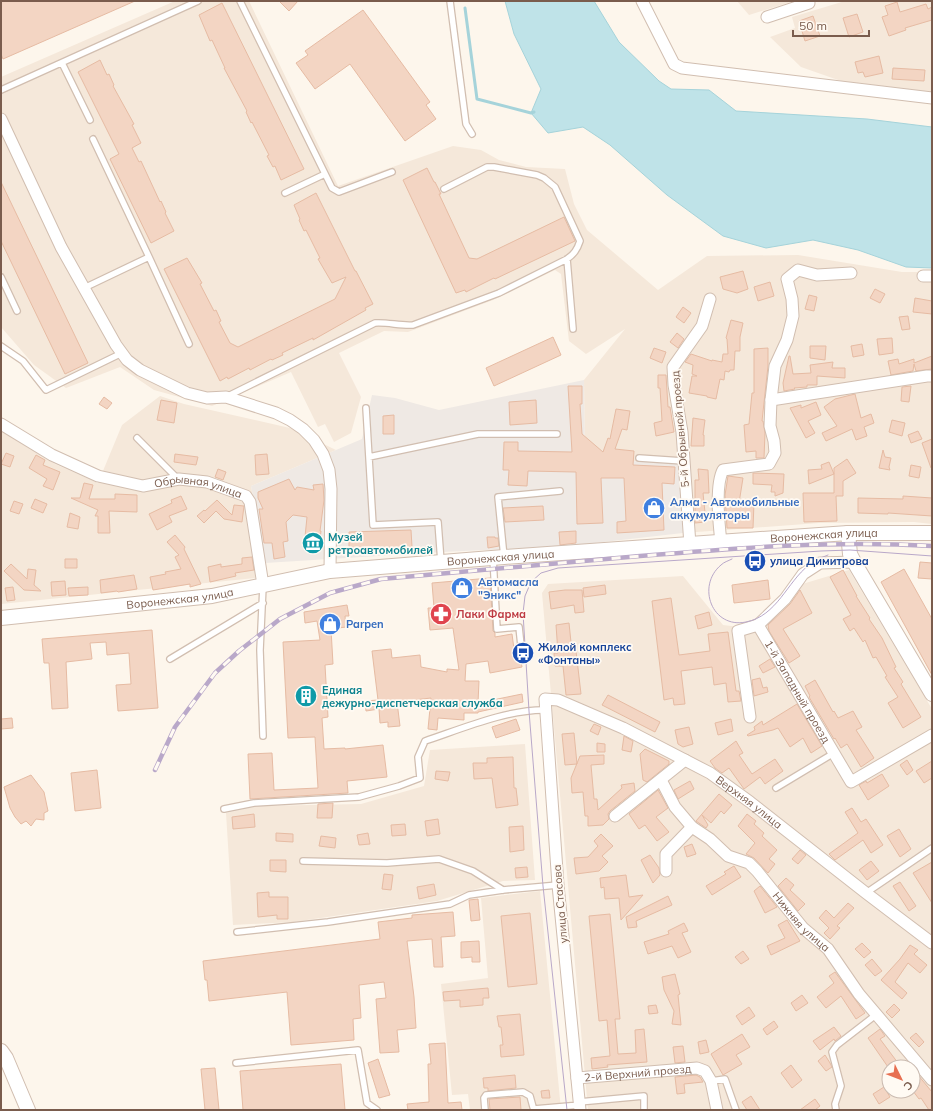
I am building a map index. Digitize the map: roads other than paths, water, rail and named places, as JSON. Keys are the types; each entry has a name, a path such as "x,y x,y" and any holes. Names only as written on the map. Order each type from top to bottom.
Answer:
{"street":[{"path":"642,1 674,64 682,68 932,98"},
{"path":"767,17 811,2"},
{"path":"1,120 61,247 116,345 127,360 140,370 188,393 208,398 226,397 276,413 303,428 314,440 330,470 330,571"},
{"path":"721,542 719,477 723,470 769,464 775,453 774,441 770,426 775,366 787,340 793,316 792,299 787,279 798,270 817,275 851,273"},
{"name":"5-й Обрывной проезд","path":"690,545 682,432 674,385 673,367 702,326 710,299"},
{"path":"771,400 932,376"},
{"name":"Обрывная улица","path":"1,424 52,455 98,476 143,486 179,479 207,482 246,496 250,502 263,585"},
{"path":"848,533 850,554 854,562 932,694"},
{"name":"Воронежская улица","path":"1,618 212,596 330,571 848,533 932,533"},
{"path":"750,717 738,631 758,625 785,599 803,574 820,563 854,562"},
{"name":"1-й Западный проезд","path":"758,625 851,782 932,735"},
{"name":"улица Стасова","path":"545,698 558,885 580,1106"},
{"name":"Верхняя улица","path":"545,698 558,700 623,728 710,773 750,802 932,943"},
{"path":"615,816 685,760"},
{"name":"Нижняя улица","path":"661,780 675,807 692,827 710,838 728,856 749,863 803,928 828,949 859,994 932,1080"},
{"path":"666,872 666,854 692,827"},
{"path":"1,1051 6,1058 28,1110"},
{"name":"2-й Верхний проезд","path":"577,1078 697,1068 705,1071 711,1081"},
{"path":"711,1081 717,1110"}],"lane":[{"path":"1,90 198,1"},
{"path":"240,1 332,188 339,192 392,172"},
{"path":"450,1 466,124 472,134"},
{"path":"62,63 90,120"},
{"path":"93,139 189,344"},
{"path":"226,397 376,323 386,322 404,326 412,325 499,293 567,259 574,254 580,241 555,187 544,178 494,167 487,167 444,190"},
{"path":"285,193 325,174"},
{"path":"84,288 149,258"},
{"path":"567,259 573,329"},
{"path":"1,277 18,311"},
{"path":"1,346 24,362 46,390 122,353"},
{"path":"366,408 373,525 438,522 441,562"},
{"path":"369,457 478,434 558,434"},
{"path":"137,438 179,479"},
{"path":"639,458 683,461"},
{"path":"521,646 519,627 498,629 498,497 560,490"},
{"path":"263,585 260,650 263,736"},
{"path":"170,659 263,603"},
{"path":"224,808 254,803 359,797 399,786 420,778 418,757 425,741 506,714 546,710"},
{"path":"776,788 834,753"},
{"path":"866,893 932,848"},
{"path":"303,861 387,863 439,859 474,871 503,890"},
{"path":"237,932 328,922 450,904 469,895 558,885"},
{"path":"836,1110 835,1104 841,1086 832,1052 837,1045 877,1014"},
{"path":"236,1063 358,1050 367,1103 378,1110"},
{"path":"711,1081 725,1079 736,1110"},
{"path":"485,1110 484,1098 486,1096 523,1092 530,1096 534,1109 580,1106 644,1096 644,1110"}],"water":[{"path":"505,1 594,1 619,42 659,81 671,89 709,90 736,111 867,119 932,127 932,268 906,267 858,250 813,240 766,248 723,236 667,195 610,145 583,127 548,133 531,113 541,89 514,34"}],"waterway":[{"path":"465,8 477,99 531,113 534,112"}],"tram line":[{"path":"567,1110 543,886 529,711 523,613 525,596 531,582 541,573 558,568 850,550 932,556"},
{"path":"732,559 722,564 714,574 710,584 709,594 711,604 717,613 724,619 734,622 746,622 757,619 766,613 781,598 801,572 813,562 828,555"}],"railway":[{"path":"155,770 175,727 215,673 239,651 280,619 330,593 381,579 676,553 823,544 896,544 932,546"}],"place":[{"name":"Алма - Автомобильные аккумуляторы","path":"654,508"},
{"name":"Музей ретроавтомобилей","path":"313,543"},
{"name":"улица Димитрова","path":"755,561"},
{"name":"Автомасла \"Эникс\"","path":"462,588"},
{"name":"Лаки Фарма","path":"441,614"},
{"name":"Parpen","path":"330,624"},
{"name":"Жилой комплекс «Фонтаны»","path":"523,653"},
{"name":"Единая дежурно-диспетчерская служба","path":"306,696"}]}
